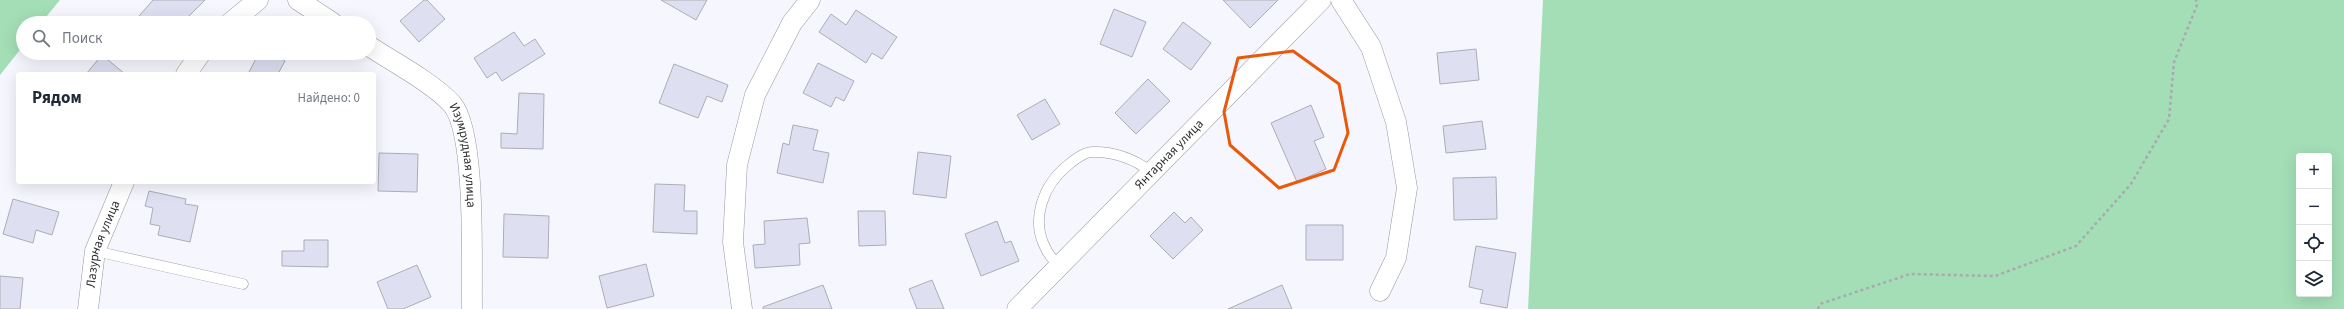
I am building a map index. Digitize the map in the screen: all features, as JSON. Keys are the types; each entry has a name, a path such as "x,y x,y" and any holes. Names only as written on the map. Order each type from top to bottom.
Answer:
{"street":[{"path":"239,16 258,0"},
{"path":"298,0 322,16"},
{"path":"742,309 733,242 737,165 755,95 792,24 810,0"},
{"name":"Янтарная улица","path":"1017,309 1321,0"},
{"path":"1341,0 1371,47 1396,122 1407,188 1396,258 1380,291"},
{"name":"Изумрудная улица","path":"376,51 425,83 452,105 463,130 469,164 472,309"},
{"path":"187,72 196,60"},
{"name":"Лазурная улица","path":"88,309 95,251 123,184"}],"lane":[{"path":"1059,267 1046,249 1039,226 1040,204 1048,187 1060,171 1076,158 1090,152 1126,157 1152,172"},
{"path":"95,251 243,284"}],"path":[{"path":"1818,309 1820,304 1910,274 1995,276 2076,246 2130,184 2169,119 2174,62 2197,5 2196,0"}],"highlighted area":[{"path":"1293,51 1339,84 1348,133 1334,170 1279,188 1230,145 1224,112 1238,58"}],"green space":[{"path":"0,0 60,0 47,16 16,16 16,55 0,75"},
{"path":"1543,0 2344,0 2344,309 1528,309"}],"building":[{"path":"153,0 205,0 189,16 139,16"},
{"path":"424,0 427,0 445,19 419,42 400,21"},
{"path":"661,0 707,0 696,20"},
{"path":"1223,0 1278,0 1250,28"},
{"path":"1114,9 1146,22 1132,57 1100,44"},
{"path":"856,10 897,37 882,59 872,53 866,63 819,32 831,14 846,25"},
{"path":"1183,22 1211,43 1191,70 1163,49"},
{"path":"514,32 524,46 535,39 545,54 502,81 496,72 487,78 474,58"},
{"path":"1476,49 1479,80 1440,84 1437,53"},
{"path":"98,60 108,60 123,72 88,72"},
{"path":"255,60 285,61 279,72 249,72"},
{"path":"818,63 854,81 844,101 836,97 831,107 803,93"},
{"path":"674,64 728,85 722,102 707,96 698,118 659,103"},
{"path":"1148,79 1170,101 1136,134 1115,113"},
{"path":"519,93 544,94 543,149 501,148 501,133 517,134"},
{"path":"1045,99 1060,124 1032,140 1017,115"},
{"path":"1311,105 1324,137 1314,141 1326,169 1297,182 1271,123"},
{"path":"1482,121 1486,149 1446,153 1443,126"},
{"path":"793,125 818,130 813,150 829,153 823,183 777,173 783,143 789,145"},
{"path":"918,152 951,156 946,198 913,194"},
{"path":"379,153 418,154 417,192 378,191"},
{"path":"1496,177 1497,219 1454,220 1453,178"},
{"path":"655,184 685,185 684,211 697,211 697,234 653,232"},
{"path":"149,191 186,199 185,204 198,206 190,242 158,235 160,226 150,224 153,208 145,206"},
{"path":"13,199 59,212 52,235 36,230 33,243 3,234"},
{"path":"858,211 885,211 886,245 859,246"},
{"path":"1174,212 1185,223 1191,217 1203,230 1173,259 1150,236"},
{"path":"504,214 549,216 548,258 503,257"},
{"path":"807,218 810,243 799,244 800,265 755,268 753,245 765,244 764,221"},
{"path":"997,221 1005,243 1011,241 1019,261 981,276 965,234"},
{"path":"1306,225 1343,225 1343,260 1306,260"},
{"path":"304,240 328,240 328,267 282,266 282,251 304,251"},
{"path":"1476,246 1516,253 1507,308 1480,303 1483,290 1469,287"},
{"path":"646,264 654,296 607,308 599,276"},
{"path":"417,265 431,297 403,309 388,309 377,282"},
{"path":"0,276 23,278 20,309 0,309"},
{"path":"932,280 944,309 917,309 909,289"},
{"path":"823,285 832,309 763,309 763,307"},
{"path":"1282,285 1292,309 1228,309"}]}
